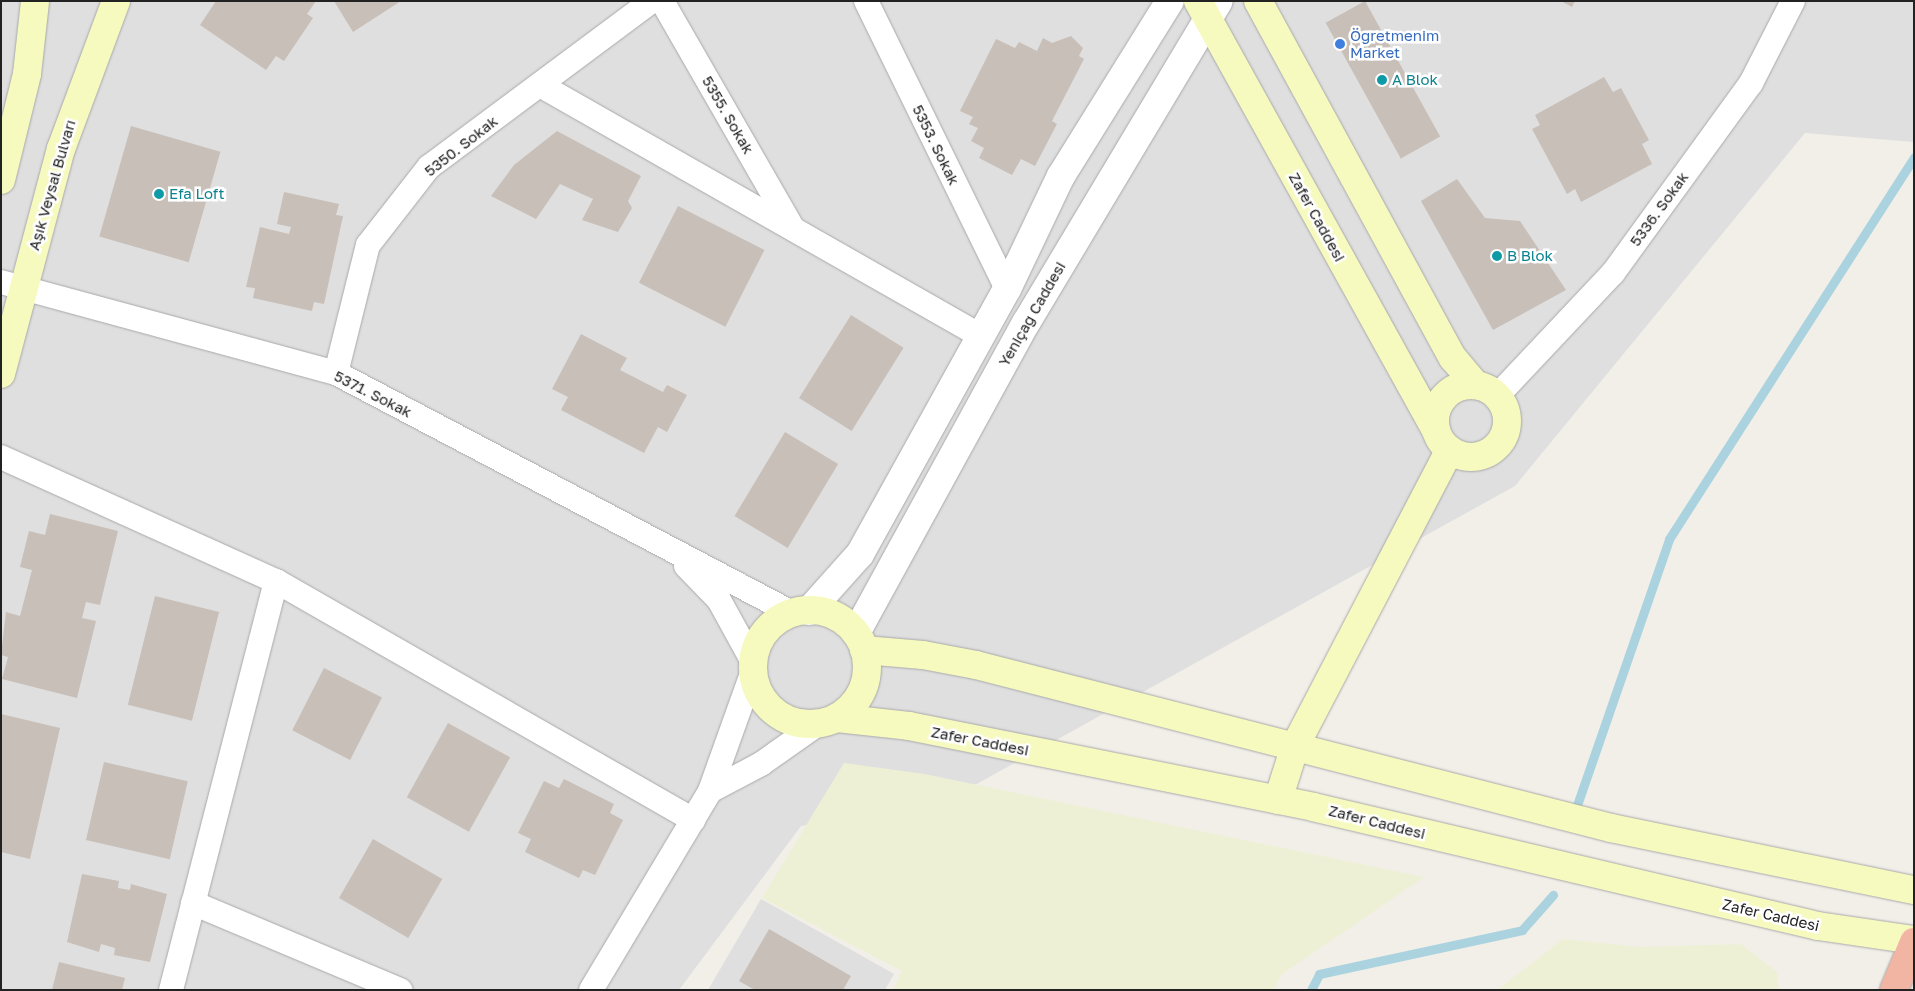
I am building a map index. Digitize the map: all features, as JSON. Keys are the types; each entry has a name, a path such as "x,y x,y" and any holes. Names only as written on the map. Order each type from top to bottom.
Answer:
{"highway":[{"path":"1894,990 1914,941"}],"main road":[{"path":"1,180 27,74 35,1"},
{"name":"Aşık Veysal Bulvarı","path":"1,374 12,284 116,1"},
{"path":"1258,1 1453,358 1487,391 1508,418 1502,440 1484,455 1473,458 1443,441 1435,419 1444,397 1465,386 1487,391"},
{"name":"Zafer Caddesi","path":"1208,6 1443,441"},
{"path":"1278,800 1295,746 1443,441"},
{"path":"860,642 863,689 828,721 782,717 758,690 753,667 765,632 801,612 827,613 860,642 976,665 1611,828 1914,890"},
{"name":"Zafer Caddesi","path":"828,721 909,726 1278,800 1818,926 1914,941"}],"street":[{"name":"5350. Sokak","path":"336,373 368,245 429,167 652,1"},
{"name":"5355. Sokak","path":"662,1 793,228"},
{"name":"5353. Sokak","path":"866,1 1007,289"},
{"path":"801,612 860,554 1007,289 1062,176 1170,1"},
{"name":"5336. Sokak","path":"1487,391 1613,273 1751,83 1793,1"},
{"name":"Yeniçağ Caddesi","path":"860,642 1026,323 1208,6"},
{"path":"540,85 981,336"},
{"name":"5371. Sokak","path":"12,284 336,373 665,546 801,612"},
{"path":"1,457 276,581 693,820"},
{"path":"591,990 710,791 753,667 719,600 665,546"},
{"path":"171,990 276,581"},
{"path":"710,791 761,764 828,721"},
{"path":"193,903 400,990"}],"shaded area":[{"path":"1,1 1914,1 1914,142 1805,133 1515,486 946,801 801,826 679,990 1,990"},
{"path":"761,899 894,974 885,990 708,990"}],"green space":[{"path":"844,763 924,774 1424,877 1281,975 1274,990 893,990 902,971 762,898"},
{"path":"1563,939 1640,947 1741,944 1777,972 1779,990 1497,990"}],"building":[{"path":"216,1 316,1 307,14 313,18 284,61 276,56 266,70 200,25"},
{"path":"334,1 401,1 353,32"},
{"name":"A Blok","path":"1365,1 1440,137 1401,158 1326,23"},
{"path":"1561,1 1575,1 1572,7"},
{"path":"1071,36 1083,48 1079,56 1084,59 1052,121 1057,124 1035,166 1021,159 1012,175 979,158 984,148 971,141 978,128 969,124 973,117 960,111 996,39 1015,48 1019,42 1037,51 1043,38 1052,43"},
{"path":"1604,77 1613,92 1621,88 1649,140 1642,144 1652,164 1581,202 1575,189 1567,194 1532,129 1540,125 1535,115"},
{"name":"Efa Loft","path":"131,126 220,152 189,262 99,237"},
{"path":"557,131 641,176 628,201 632,208 618,232 582,220 593,199 560,184 536,219 491,196 514,165"},
{"name":"B Blok","path":"1457,179 1485,218 1520,221 1566,290 1493,330 1421,201"},
{"path":"284,192 339,204 336,215 343,216 324,304 314,302 312,311 253,298 255,288 246,287 260,227 289,234 291,227 277,224"},
{"path":"678,206 764,250 725,327 639,283"},
{"path":"851,315 904,348 852,431 799,398"},
{"path":"581,334 627,358 620,370 663,392 667,385 687,395 667,432 658,427 644,453 561,410 568,397 552,389"},
{"path":"785,432 838,464 788,548 735,516"},
{"path":"50,514 118,531 100,605 86,602 82,618 96,621 77,698 2,679 8,657 1,655 6,612 20,616 32,570 20,567 29,531 45,535"},
{"path":"155,596 219,612 192,721 128,705"},
{"path":"324,668 382,698 350,760 292,730"},
{"path":"1,714 60,728 30,859 1,852"},
{"path":"448,723 510,757 469,832 407,797"},
{"path":"104,762 188,781 170,859 86,840"},
{"path":"564,779 614,804 610,813 623,820 595,875 583,870 579,878 525,852 531,839 518,833 544,781 559,788"},
{"path":"373,839 442,879 408,938 339,898"},
{"path":"82,874 119,881 118,888 130,890 131,884 167,894 150,962 114,955 115,948 101,944 99,952 67,942"},
{"path":"769,929 851,976 843,990 755,990 739,981"},
{"path":"59,962 125,978 122,990 52,990"}],"waterway":[{"path":"1576,808 1669,539 1914,157"},
{"path":"1311,990 1319,974 1522,930 1553,895"}],"place":[{"name":"Öğretmenim Market","path":"1340,44"},
{"name":"A Blok","path":"1382,80"},
{"name":"Efa Loft","path":"159,194"},
{"name":"B Blok","path":"1497,256"}]}
